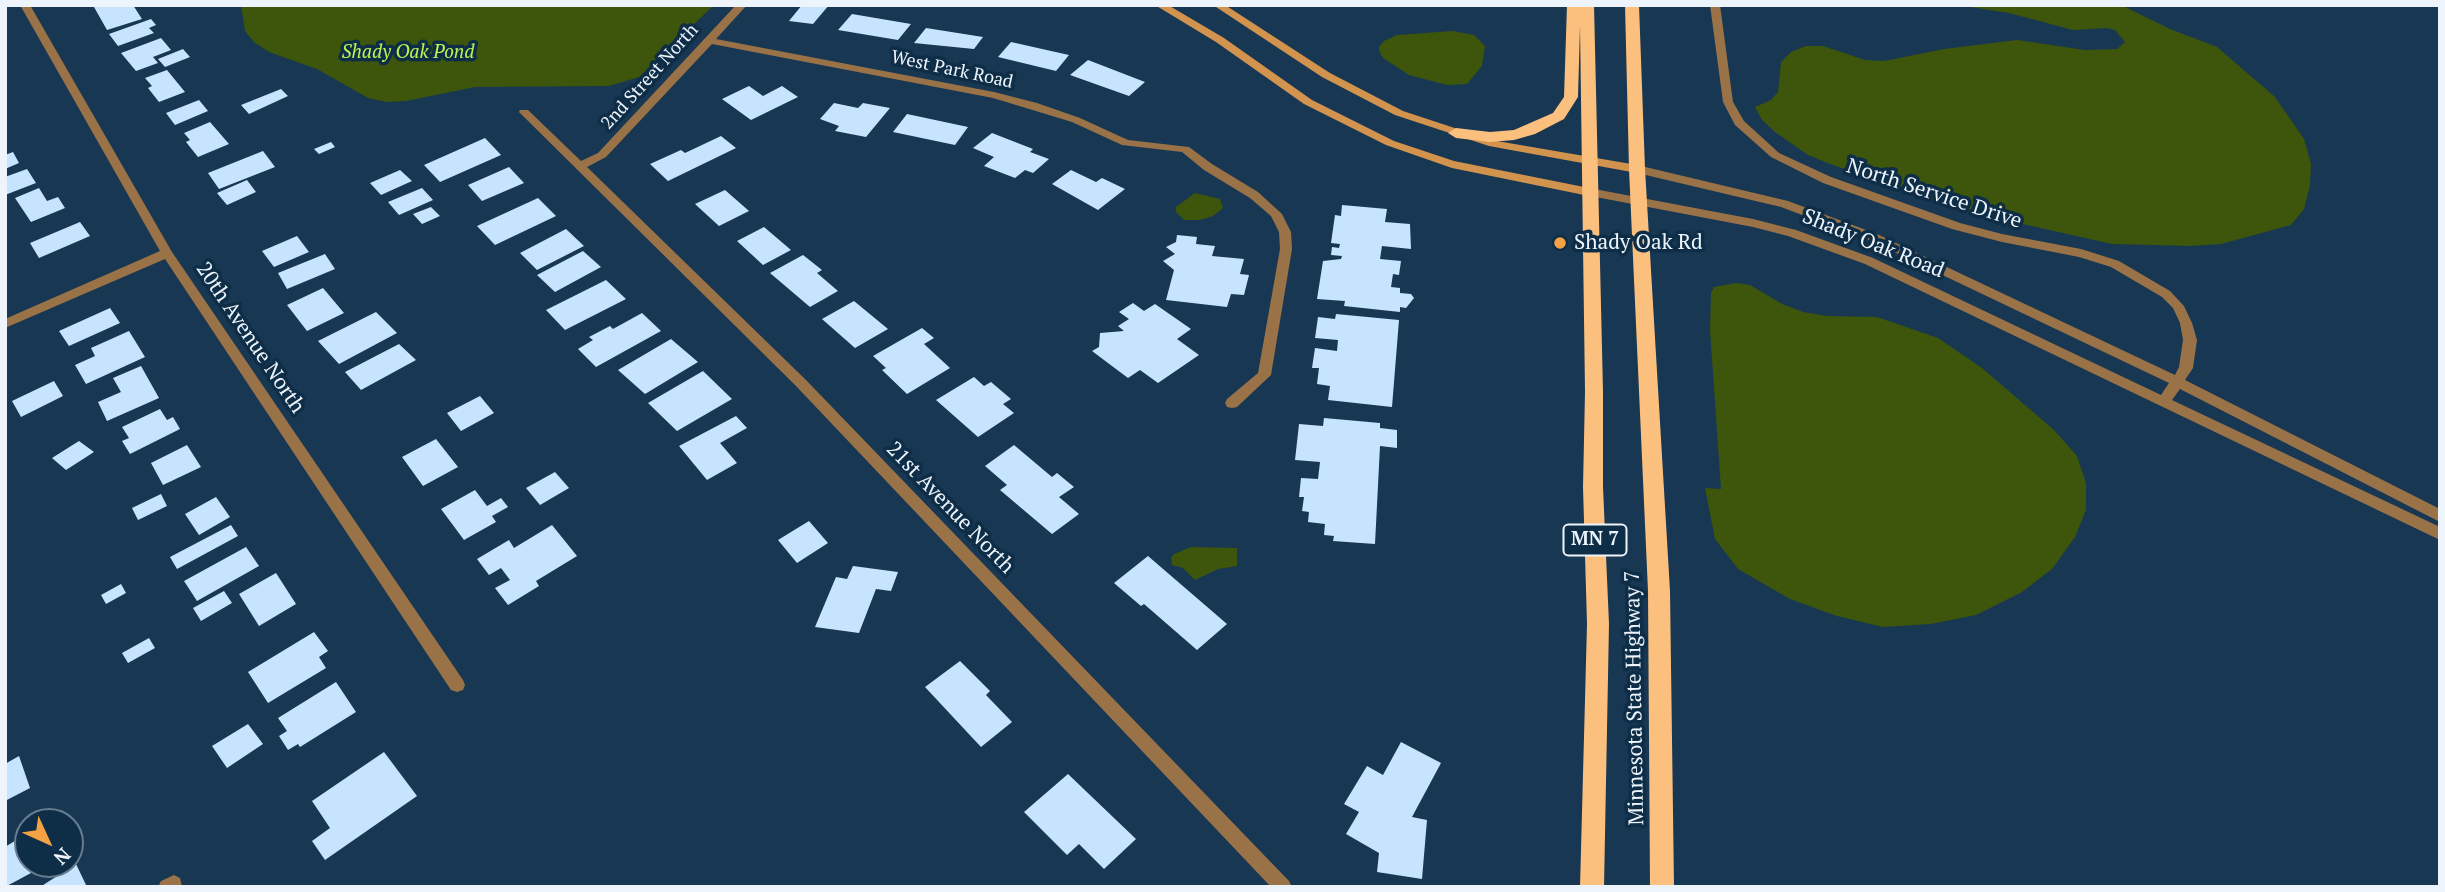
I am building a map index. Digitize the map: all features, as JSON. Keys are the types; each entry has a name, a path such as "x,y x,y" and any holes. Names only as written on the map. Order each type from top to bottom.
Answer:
{"highway":[{"path":"1456,133 1490,137 1514,135 1542,126 1559,116 1571,97 1574,5"},
{"name":"Minnesota State Highway 7","path":"1587,5 1598,624 1592,887"},
{"name":"Minnesota State Highway 7","path":"1632,5 1637,169 1659,591 1662,887"}],"main road":[{"name":"Shady Oak Road","path":"1160,5 1220,40 1308,102 1381,139 1452,164 1589,192"},
{"name":"Shady Oak Road","path":"1218,5 1361,95 1399,113 1456,133 1528,151 1637,169"}],"street":[{"name":"20th Avenue North","path":"25,5 167,253 457,685"},
{"name":"2nd Street North","path":"579,166 602,155 741,5"},
{"name":"North Service Drive","path":"1715,5 1728,102 1739,123 1754,138 1796,166 1885,202 2002,238 2099,258 2133,272 2166,294 2178,306 2190,340 2186,368 2164,402"},
{"name":"West Park Road","path":"708,40 994,94 1076,120 1126,143 1185,149 1265,204 1276,214 1285,232 1281,283 1264,375 1232,403"},
{"name":"21st Avenue North","path":"524,112 801,383 1283,887"},
{"name":"Shady Oak Road","path":"1637,169 1740,191 1840,224 1886,243 2178,382 2440,516"},
{"name":"Shady Oak Road","path":"1589,192 1753,223 1825,244 1905,277 2440,534"},
{"path":"5,324 167,253"}],"water":[{"name":"Shady Oak Pond","path":"241,5 714,5 639,77 609,86 475,87 406,101 387,102 368,98 317,69 269,52 254,42 245,31"},
{"path":"1957,5 2121,5 2170,29 2217,47 2275,97 2304,139 2311,164 2310,185 2304,209 2291,225 2221,244 2112,244 1965,211 1830,164 1808,155 1762,120 1755,107 1771,100 1778,92 1781,62 1791,52 1806,46 1823,46 1865,60 1884,61 1944,49 2017,40 2085,50 2117,49 2125,42 2115,30 2106,28 2073,30 2009,13"},
{"path":"1452,31 1474,35 1485,46 1482,66 1467,84 1447,85 1409,75 1383,58 1380,53 1379,47 1384,41 1397,35"},
{"path":"1195,193 1220,199 1223,208 1213,216 1200,220 1184,220 1176,212 1176,207"},
{"path":"1736,283 1750,285 1782,304 1803,312 1827,316 1877,317 1938,338 1982,368 2054,430 2077,456 2086,483 2086,510 2075,537 2052,569 2022,592 1976,615 1931,624 1883,627 1837,616 1790,599 1738,569 1715,539 1705,488 1721,489 1710,330 1711,293 1714,287"},
{"path":"1191,547 1237,548 1237,566 1218,569 1195,580 1183,568 1172,565 1171,558"}],"building":[{"path":"133,5 142,19 107,30 94,7"},
{"path":"802,5 829,5 813,24 789,21"},
{"path":"852,14 911,24 898,40 838,30"},
{"path":"151,19 156,25 149,28 154,33 118,46 109,34"},
{"path":"926,28 983,37 974,49 914,43"},
{"path":"161,38 171,50 153,57 158,63 136,71 121,53"},
{"path":"1011,42 1069,55 1056,71 998,57"},
{"path":"183,49 190,57 165,67 158,59"},
{"path":"1088,60 1145,82 1129,96 1070,75"},
{"path":"167,70 185,92 159,102 148,88 152,86 145,78"},
{"path":"749,86 763,96 782,86 798,97 751,120 722,99"},
{"path":"281,89 288,96 249,114 241,105"},
{"path":"199,100 208,111 175,125 166,113"},
{"path":"834,103 858,108 863,103 890,108 866,137 835,131 839,126 820,119"},
{"path":"907,114 968,127 955,145 893,132"},
{"path":"210,122 229,144 198,157 186,142 190,140 184,133"},
{"path":"992,133 1033,149 1030,152 1049,159 1033,173 1025,170 1015,178 984,166 994,157 973,148"},
{"path":"721,136 736,148 668,181 650,164 681,150 685,153"},
{"path":"485,138 501,155 440,182 424,165"},
{"path":"331,142 335,147 319,154 314,149"},
{"path":"263,151 275,167 219,189 208,173"},
{"path":"13,152 19,163 5,169 5,155"},
{"path":"509,167 524,183 482,201 468,185"},
{"path":"27,169 36,183 5,195 5,177"},
{"path":"400,170 412,181 381,195 370,183"},
{"path":"1071,170 1096,182 1102,178 1125,189 1098,210 1052,184"},
{"path":"247,180 256,192 227,205 217,193"},
{"path":"39,188 47,201 58,197 65,208 31,222 15,198"},
{"path":"422,188 433,200 399,215 388,202"},
{"path":"725,190 749,211 719,226 695,204"},
{"path":"538,198 556,216 495,245 477,226"},
{"path":"1342,205 1387,209 1385,222 1410,224 1411,249 1382,246 1380,259 1401,261 1399,275 1393,274 1391,287 1400,288 1400,293 1411,294 1414,298 1406,308 1400,307 1400,312 1344,306 1345,301 1317,299 1323,261 1341,259 1342,256 1331,255 1332,247 1339,248 1340,244 1331,243 1335,215 1341,216"},
{"path":"431,207 440,216 422,224 413,214"},
{"path":"80,222 90,236 39,258 30,243"},
{"path":"764,227 791,250 763,265 737,241"},
{"path":"566,229 584,246 537,270 520,253"},
{"path":"1177,235 1197,237 1196,244 1215,246 1212,256 1244,259 1240,274 1249,275 1244,295 1231,294 1227,307 1166,300 1174,270 1163,261 1175,254 1166,247 1176,242"},
{"path":"297,236 309,252 274,267 262,251"},
{"path":"583,251 601,267 555,292 537,275"},
{"path":"325,254 335,269 287,289 278,273"},
{"path":"803,255 822,270 817,273 838,291 810,307 770,273"},
{"path":"606,280 626,299 565,330 546,310"},
{"path":"323,288 344,313 307,331 287,305"},
{"path":"854,301 888,329 855,348 822,319"},
{"path":"1133,303 1144,311 1155,304 1191,329 1177,339 1199,355 1158,383 1140,370 1128,378 1092,351 1099,347 1100,333 1124,331 1118,326 1129,319 1119,312"},
{"path":"110,308 120,323 69,346 59,331"},
{"path":"376,312 397,333 339,364 318,341"},
{"path":"642,313 661,331 596,367 578,349 593,340 589,337 610,326 613,329"},
{"path":"1336,314 1399,320 1392,407 1328,400 1330,386 1317,384 1319,368 1312,368 1315,348 1337,351 1338,340 1315,338 1318,317 1335,319"},
{"path":"922,328 934,338 924,344 950,368 907,394 882,370 886,368 873,356"},
{"path":"129,331 145,357 86,384 75,365 95,356 91,348"},
{"path":"671,339 698,362 645,394 618,370"},
{"path":"399,344 416,360 361,390 345,372"},
{"path":"141,366 159,398 107,421 98,402 121,392 113,378"},
{"path":"703,371 732,399 677,431 648,403"},
{"path":"974,377 984,386 991,382 1011,399 1003,404 1014,413 978,437 936,400"},
{"path":"54,381 63,396 21,417 12,401"},
{"path":"480,396 494,413 461,431 447,413"},
{"path":"160,409 167,420 173,417 180,429 130,454 122,441 129,438 122,427"},
{"path":"736,416 747,428 720,443 737,463 707,480 679,446"},
{"path":"1324,418 1380,423 1380,428 1397,430 1397,448 1380,446 1375,544 1333,541 1334,536 1324,535 1325,524 1308,522 1309,512 1302,511 1304,497 1299,497 1301,478 1318,479 1320,462 1295,460 1299,424 1323,426"},
{"path":"436,439 458,467 423,486 402,457"},
{"path":"79,441 94,452 66,470 52,458"},
{"path":"187,445 201,467 163,485 151,463"},
{"path":"1014,445 1052,477 1057,473 1074,487 1059,497 1079,514 1052,534 1000,490 1007,485 985,466"},
{"path":"555,472 569,488 540,505 526,488"},
{"path":"475,490 487,506 501,498 508,507 492,516 496,522 464,540 441,509"},
{"path":"161,494 167,506 138,520 132,508"},
{"path":"216,497 230,517 199,535 185,514"},
{"path":"809,521 828,543 797,563 778,540"},
{"path":"231,525 238,536 177,569 170,557"},
{"path":"552,525 577,556 536,581 539,586 508,605 495,588 510,580 501,568 489,575 477,559 509,540 514,548"},
{"path":"246,547 259,566 197,601 184,581"},
{"path":"1148,556 1227,624 1197,650 1144,604 1141,606 1114,583"},
{"path":"853,566 898,572 891,591 876,589 859,633 815,627 836,577 847,579"},
{"path":"276,573 296,604 259,626 239,594"},
{"path":"121,584 126,593 106,604 101,595"},
{"path":"224,591 232,603 201,621 193,608"},
{"path":"314,632 328,651 319,657 326,668 268,703 248,672"},
{"path":"149,638 155,648 128,663 122,653"},
{"path":"960,661 990,691 986,695 1012,722 981,747 925,687"},
{"path":"336,682 356,712 300,747 298,744 288,750 279,736 287,731 278,718"},
{"path":"248,724 263,744 227,768 212,746"},
{"path":"1401,742 1441,763 1412,817 1427,820 1422,879 1377,872 1379,853 1346,834 1359,812 1344,804 1367,766 1383,775"},
{"path":"384,752 417,796 325,860 312,841 330,828 312,801"},
{"path":"19,756 30,788 5,801 5,764"},
{"path":"1068,774 1136,839 1104,869 1079,844 1067,855 1024,812"},
{"path":"14,841 14,878 22,878 5,887 5,847"},
{"path":"54,878 83,878 87,887 40,887"}],"place":[{"name":"Shady Oak Rd","path":"1560,243"}]}
